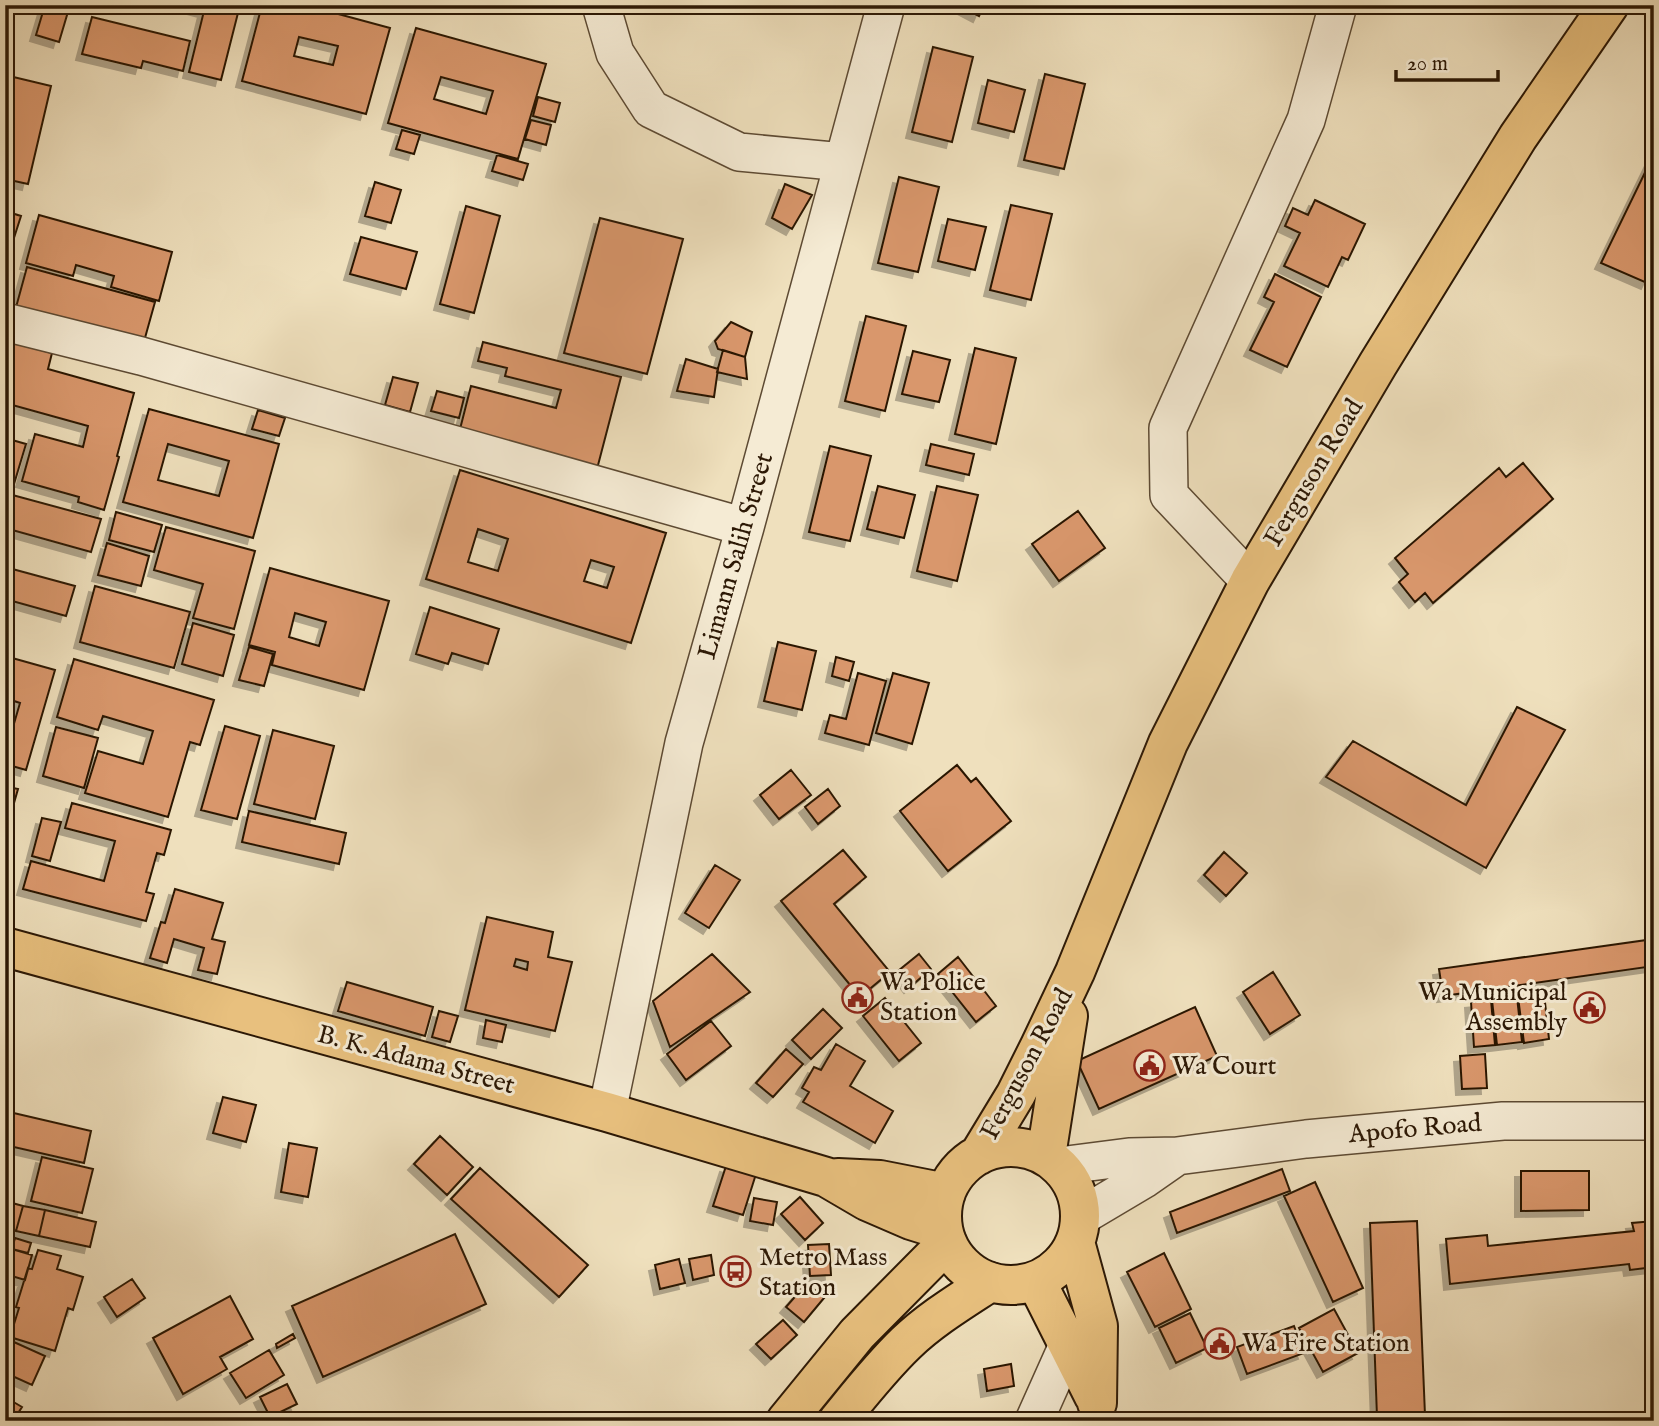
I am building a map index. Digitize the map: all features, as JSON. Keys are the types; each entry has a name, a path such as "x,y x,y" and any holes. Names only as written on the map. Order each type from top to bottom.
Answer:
{"main road":[{"name":"Ferguson Road","path":"979,1155 1016,1094 1075,972 1168,743 1250,581 1518,137 1609,5"},
{"name":"B. K. Adama Street","path":"5,947 607,1112 826,1177 880,1180 945,1222"},
{"name":"Ferguson Road","path":"1052,1161 1075,972"},
{"path":"996,1149 1030,1149 1052,1161 1075,1189 1079,1203 1077,1229 1066,1258 1053,1271 1036,1281 1013,1285 990,1282 972,1274 957,1260 945,1222 953,1178 979,1155 996,1149"},
{"path":"786,1421 945,1222"},
{"path":"1077,1229 1098,1326 1101,1412"},
{"path":"1036,1281 1101,1412"},
{"path":"838,1421 907,1342 947,1310 990,1282"}],"street":[{"path":"600,5 615,53 651,109 739,152 844,162"},
{"name":"Limann Salih Street","path":"607,1112 684,743 886,5"},
{"path":"1250,581 1169,495 1168,428 1306,120 1338,5"},
{"path":"5,323 141,356 745,527"},
{"name":"Apofo Road","path":"1052,1161 1177,1156 1306,1139 1503,1121 1654,1121"},
{"name":"Apofo Road","path":"1077,1229 1177,1156"},
{"path":"1034,1421 1068,1345"}],"building":[{"path":"45,5 70,5 59,42 36,35"},
{"path":"182,5 240,5 221,80 189,72 204,11"},
{"path":"262,5 305,5 390,28 366,114 242,81","holes":["299,37 338,46 333,65 294,56"]},
{"path":"958,5 984,5 979,16"},
{"path":"92,17 190,41 183,71 143,61 141,68 82,54"},
{"path":"416,28 546,64 518,159 388,123","holes":["441,77 493,91 486,114 434,99"]},
{"path":"933,47 973,57 952,142 912,132"},
{"path":"1045,74 1085,84 1064,169 1024,160"},
{"path":"5,75 51,86 28,184 5,179 5,132 9,115 5,114"},
{"path":"988,80 1025,90 1014,132 978,123"},
{"path":"538,97 560,103 555,122 533,116"},
{"path":"531,120 551,125 546,145 525,139"},
{"path":"402,130 420,135 414,154 396,149"},
{"path":"1654,154 1654,268 1647,283 1601,263"},
{"path":"497,155 528,164 523,180 492,171"},
{"path":"899,177 939,187 918,272 878,263"},
{"path":"375,182 401,190 391,223 365,216"},
{"path":"785,184 812,195 792,229 772,218"},
{"path":"1315,200 1365,224 1348,260 1342,257 1328,287 1284,266 1300,233 1285,226 1293,208 1308,215"},
{"path":"1011,205 1052,214 1031,300 990,290"},
{"path":"466,206 500,216 474,313 440,304"},
{"path":"5,211 21,216 5,266"},
{"path":"39,215 172,252 159,301 111,287 114,276 76,265 73,276 26,263"},
{"path":"600,218 683,239 647,374 564,353"},
{"path":"948,219 986,227 975,270 938,261"},
{"path":"361,237 417,252 406,289 350,274"},
{"path":"27,267 155,302 143,345 15,311"},
{"path":"1275,274 1321,297 1287,367 1250,350 1274,302 1264,297"},
{"path":"866,316 906,326 885,411 845,401"},
{"path":"731,322 752,332 745,357 718,349 715,341"},
{"path":"5,340 52,353 48,369 134,393 104,510 78,502 79,497 22,481 35,434 83,447 88,426 5,403"},
{"path":"483,342 621,377 597,469 459,433 471,386 556,408 561,390 505,376 507,368 478,361"},
{"path":"975,348 1016,358 996,444 955,434"},
{"path":"723,350 745,357 747,379 717,372"},
{"path":"913,351 950,360 939,402 902,394"},
{"path":"686,359 718,369 714,397 677,391"},
{"path":"393,377 418,383 410,412 385,405"},
{"path":"437,391 464,398 459,418 431,411"},
{"path":"149,409 279,444 253,538 123,502","holes":["168,444 229,461 219,496 158,480"]},
{"path":"258,410 285,418 279,436 252,429"},
{"path":"5,438 26,444 14,484 5,482"},
{"path":"931,444 974,454 969,475 926,465"},
{"path":"830,446 871,456 850,541 809,532"},
{"path":"1523,463 1553,499 1433,603 1425,593 1415,602 1399,582 1408,574 1395,558 1499,468 1506,477"},
{"path":"460,470 666,533 631,643 426,579","holes":["478,529 508,539 498,571 468,562","591,560 614,567 607,588 584,581"]},
{"path":"878,486 915,495 904,538 867,529"},
{"path":"937,486 978,495 957,581 917,571"},
{"path":"5,493 101,519 91,552 5,528"},
{"path":"1078,511 1105,548 1059,581 1032,544"},
{"path":"116,512 162,525 154,552 109,540"},
{"path":"166,527 255,551 234,629 193,618 203,584 154,570"},
{"path":"107,543 149,556 141,586 98,575"},
{"path":"5,567 75,586 66,616 5,599"},
{"path":"270,568 389,601 364,690 272,665 275,652 249,645","holes":["295,613 326,622 319,646 289,637"]},
{"path":"95,586 190,612 174,668 80,642"},
{"path":"430,607 499,629 488,664 452,653 448,664 416,654"},
{"path":"193,623 234,635 223,676 182,664"},
{"path":"778,642 816,651 802,710 764,701"},
{"path":"249,647 273,654 264,686 239,680"},
{"path":"5,656 55,670 26,770 5,764 5,725 13,727 20,703 5,698"},
{"path":"836,657 854,662 849,681 832,676"},
{"path":"74,659 214,700 200,745 190,742 168,817 85,793 98,751 143,764 153,731 103,716 98,730 57,717"},
{"path":"858,673 886,681 869,745 825,733 830,715 846,719"},
{"path":"893,673 929,683 912,744 876,733"},
{"path":"1517,707 1565,730 1486,868 1326,777 1353,741 1466,805"},
{"path":"225,726 260,736 237,819 201,810"},
{"path":"56,727 98,738 84,788 43,776"},
{"path":"273,730 334,746 315,819 254,804"},
{"path":"957,765 971,782 976,778 1011,821 948,871 900,811"},
{"path":"791,770 811,795 779,819 760,795"},
{"path":"5,779 10,781 8,787 18,789 6,831"},
{"path":"828,789 840,806 818,824 805,807"},
{"path":"72,803 171,830 164,855 157,853 146,892 154,894 146,921 23,889 31,861 104,881 115,841 65,828"},
{"path":"249,811 346,833 339,864 242,842"},
{"path":"42,818 61,822 50,861 32,856"},
{"path":"843,850 866,877 834,904 890,972 860,997 781,901"},
{"path":"1224,852 1247,873 1226,896 1204,875"},
{"path":"715,865 740,880 709,928 685,913"},
{"path":"175,889 223,903 212,939 225,942 217,974 198,970 204,948 174,939 167,963 150,958 161,922 165,923"},
{"path":"487,917 553,932 548,957 572,962 555,1031 465,1010","holes":["516,959 528,962 527,970 514,966"]},
{"path":"1654,939 1654,966 1443,996 1439,969"},
{"path":"712,954 750,992 670,1047 653,1001"},
{"path":"919,954 931,969 910,987 898,971"},
{"path":"958,957 996,1006 976,1022 938,974"},
{"path":"1273,972 1300,1015 1270,1034 1243,992"},
{"path":"347,982 433,1007 425,1036 338,1011"},
{"path":"1544,993 1549,1039 1524,1043 1518,997"},
{"path":"1517,997 1522,1042 1497,1045 1492,1000"},
{"path":"885,998 921,1043 899,1061 863,1016"},
{"path":"1491,1000 1495,1045 1474,1047 1471,1002"},
{"path":"1195,1007 1217,1056 1099,1109 1077,1061"},
{"path":"823,1009 842,1028 811,1059 792,1040"},
{"path":"439,1011 458,1016 450,1042 432,1037"},
{"path":"486,1020 506,1025 502,1042 483,1038"},
{"path":"711,1021 731,1046 686,1080 667,1054"},
{"path":"836,1044 865,1061 850,1086 893,1111 875,1143 803,1102 809,1092 802,1088 814,1067 821,1070"},
{"path":"786,1049 803,1064 773,1097 756,1083"},
{"path":"1485,1054 1487,1088 1462,1089 1460,1056"},
{"path":"223,1097 256,1105 246,1142 213,1133"},
{"path":"5,1111 91,1131 84,1163 5,1145"},
{"path":"440,1136 473,1167 447,1195 414,1164"},
{"path":"289,1143 317,1148 308,1197 281,1192"},
{"path":"42,1157 93,1169 82,1213 31,1201"},
{"path":"726,1166 756,1174 743,1215 713,1206"},
{"path":"480,1168 588,1265 559,1297 451,1199"},
{"path":"1282,1169 1290,1191 1177,1233 1170,1212"},
{"path":"1521,1171 1589,1171 1589,1210 1521,1211"},
{"path":"1315,1182 1363,1288 1333,1302 1284,1196"},
{"path":"800,1197 823,1223 805,1240 781,1214"},
{"path":"754,1198 777,1202 773,1225 750,1221"},
{"path":"5,1201 23,1206 16,1231 5,1228"},
{"path":"23,1206 45,1210 39,1236 16,1231"},
{"path":"45,1210 96,1222 90,1247 39,1236"},
{"path":"1417,1221 1425,1415 1377,1417 1370,1223"},
{"path":"1654,1221 1654,1267 1630,1270 1629,1264 1450,1284 1446,1239 1487,1235 1488,1246 1634,1231 1632,1223"},
{"path":"455,1234 486,1304 323,1377 292,1306"},
{"path":"15,1238 31,1243 28,1253 12,1249"},
{"path":"829,1244 831,1275 810,1276 808,1245"},
{"path":"5,1247 32,1255 25,1280 5,1274"},
{"path":"38,1250 61,1256 57,1269 83,1277 73,1310 68,1308 55,1351 10,1337 28,1268 32,1269"},
{"path":"1164,1253 1191,1309 1155,1327 1127,1272"},
{"path":"711,1255 714,1275 693,1280 689,1259"},
{"path":"679,1259 685,1283 660,1289 655,1265"},
{"path":"132,1279 145,1298 117,1317 104,1297"},
{"path":"807,1283 824,1298 804,1322 786,1307"},
{"path":"230,1296 253,1339 220,1357 227,1369 183,1394 153,1338"},
{"path":"1334,1309 1358,1353 1323,1372 1299,1328"},
{"path":"1190,1313 1207,1348 1176,1363 1159,1328"},
{"path":"783,1320 797,1335 771,1359 756,1344"},
{"path":"1294,1326 1304,1353 1247,1374 1237,1347"},
{"path":"293,1334 295,1338 277,1348 276,1344"},
{"path":"5,1338 45,1356 32,1385 10,1375 12,1371 5,1369"},
{"path":"269,1350 284,1375 246,1398 230,1373"},
{"path":"1011,1364 1014,1386 987,1391 984,1369"},
{"path":"287,1384 297,1404 270,1417 260,1397"},
{"path":"5,1397 22,1407 13,1421 5,1421"}],"place":[{"name":"Wa Police Station","path":"857,997"},
{"name":"Wa Municipal Assembly","path":"1590,1007"},
{"name":"Wa Court","path":"1149,1066"},
{"name":"Metro Mass Station","path":"736,1272"},
{"name":"Wa Fire Station","path":"1219,1343"}]}
